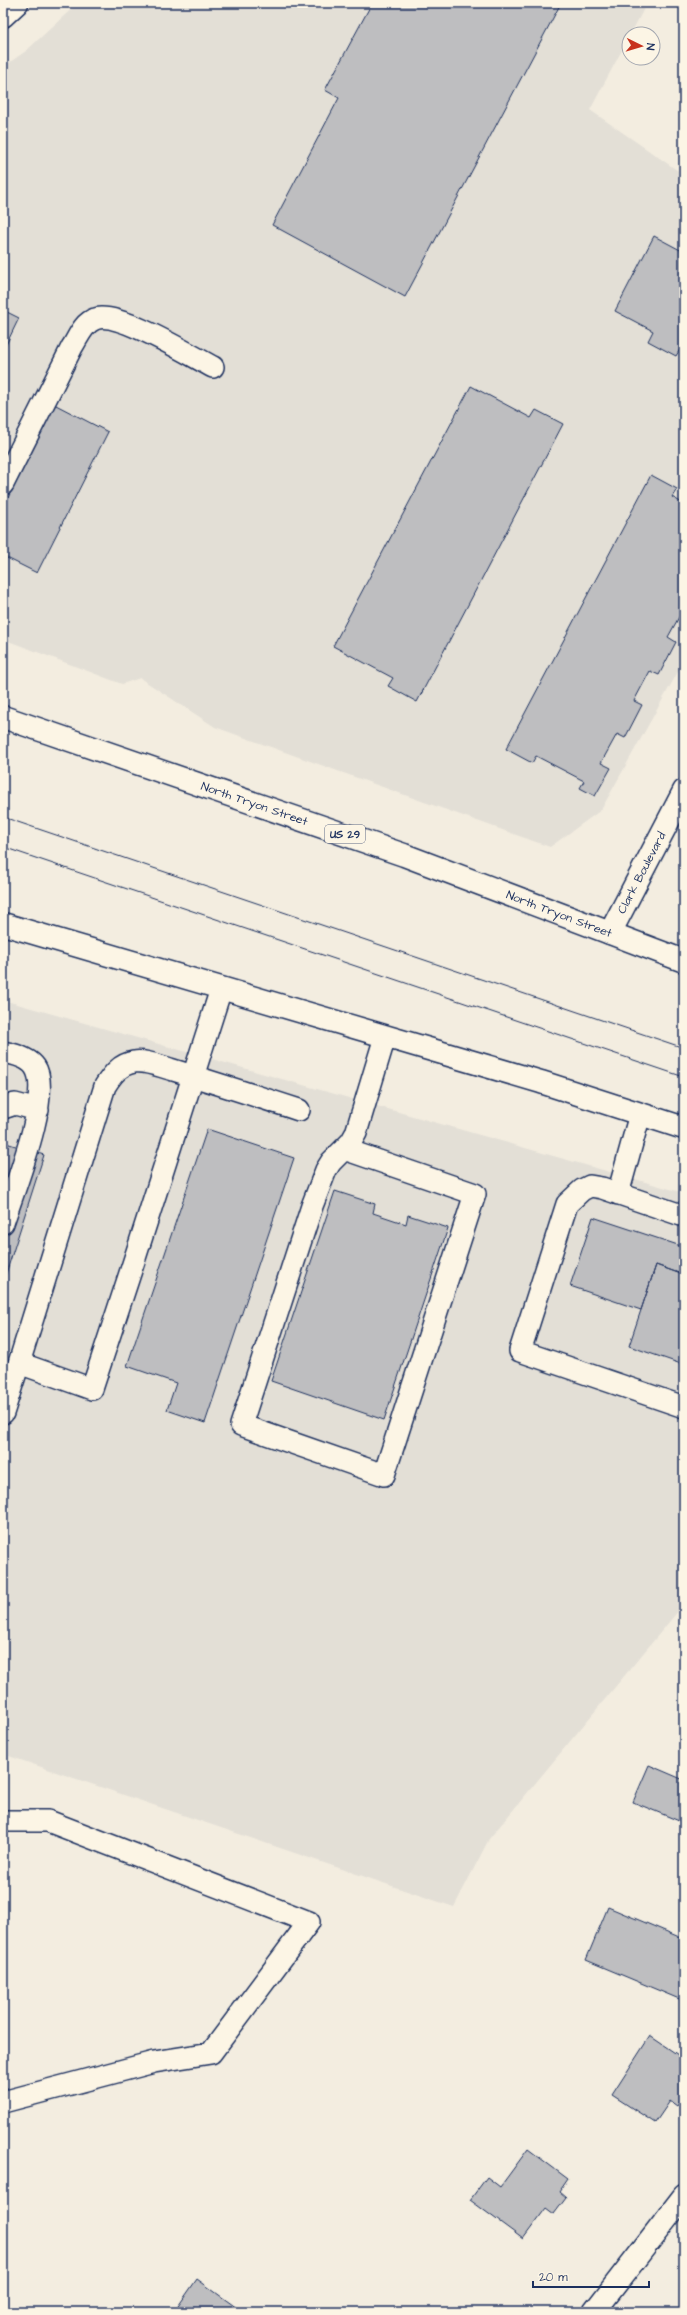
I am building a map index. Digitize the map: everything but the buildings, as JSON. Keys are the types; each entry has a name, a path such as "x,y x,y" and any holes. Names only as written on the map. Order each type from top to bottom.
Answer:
{"main road":[{"path":"3,16 17,3"},
{"name":"North Tryon Street","path":"3,717 364,840 684,961"},
{"name":"Clark Boulevard","path":"610,934 684,791"},
{"path":"3,924 541,1082 684,1128"},
{"path":"594,2312 684,2196"}],"lane":[{"path":"3,484 72,347 83,329 93,319 110,317 127,323 213,367"},
{"path":"19,1363 92,1389 221,989"},
{"path":"344,1149 475,1194 384,1475 241,1425 312,1206 326,1170 356,1132 385,1037"},
{"path":"3,1052 18,1056 35,1066 39,1075 38,1110 3,1223"},
{"path":"3,1413 105,1086 113,1074 123,1065 134,1061 194,1076 299,1110"},
{"path":"3,1108 15,1104 38,1110"},
{"path":"618,1194 640,1114"},
{"path":"684,1216 590,1186 578,1193 567,1204 520,1351 684,1407"},
{"path":"3,1821 48,1821 309,1922 211,2053 154,2062 3,2102"}],"shaded area":[{"path":"78,3 647,3 635,26 621,26 621,52 590,110 684,175 684,661 601,810 550,847 215,727 140,678 122,684 3,639 3,67 26,51"},
{"path":"3,1000 684,1193 684,1604 489,1839 454,1907 3,1754"}],"tram line":[{"path":"3,817 684,1048"},
{"path":"3,847 684,1077"}]}
